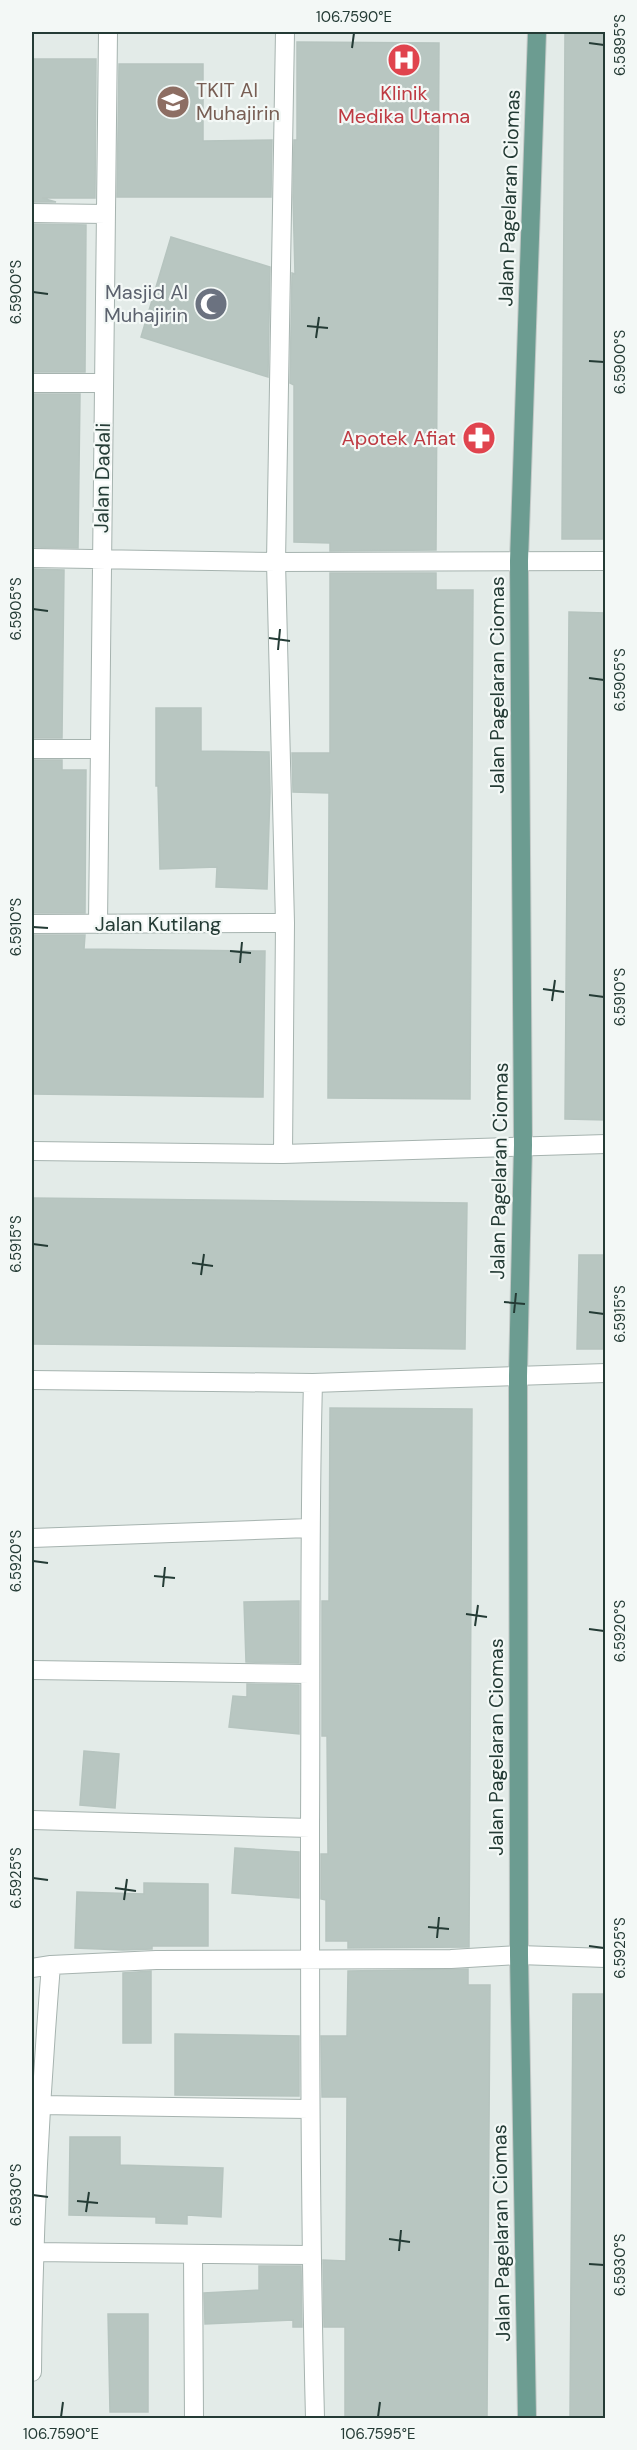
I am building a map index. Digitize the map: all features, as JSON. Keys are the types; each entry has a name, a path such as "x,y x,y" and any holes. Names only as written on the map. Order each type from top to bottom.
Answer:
{"main road":[{"name":"Jalan Pagelaran Ciomas","path":"526,2418 519,1955 518,1376 524,1145 519,561 537,32"}],"street":[{"name":"Jalan Dadali","path":"98,924 98,749 108,32"},
{"path":"283,1154 285,923 276,562 285,32"},
{"path":"32,213 106,214"},
{"path":"32,383 103,383"},
{"path":"32,558 276,562 606,561"},
{"path":"32,749 98,749"},
{"name":"Jalan Kutilang","path":"32,924 285,923"},
{"path":"32,1151 283,1154 606,1144"},
{"path":"32,1380 313,1383 606,1373"},
{"path":"313,1383 309,1528 309,2109 315,2418"},
{"path":"32,1538 309,1528"},
{"path":"32,1670 310,1674"},
{"path":"32,1820 310,1828"},
{"path":"32,1968 51,1965 309,1958 451,1959 519,1955 606,1958"},
{"path":"32,2372 33,2242 40,2105 51,1965"},
{"path":"40,2105 309,2109"},
{"path":"33,2242 193,2254 311,2255"},
{"path":"193,2254 194,2418"}],"building":[{"path":"565,32 606,32 606,539 562,539"},
{"path":"297,42 439,43 436,550 330,551 330,543 294,542 294,385 290,383 292,273 295,274 293,197 294,140 297,140"},
{"path":"32,59 96,59 95,198 42,198 56,202 32,202"},
{"name":"TKIT Al Muhajirin","path":"119,64 203,64 203,141 272,140 271,197 117,197"},
{"path":"32,224 86,225 85,372 32,372"},
{"name":"Masjid Al Muhajirin","path":"171,237 270,267 268,377 141,337"},
{"path":"32,394 80,394 78,548 32,547"},
{"path":"32,569 64,570 62,738 32,738"},
{"path":"330,573 436,573 436,590 473,590 470,1099 328,1098 329,793 293,792 292,753 330,753"},
{"path":"569,612 606,613 606,1120 565,1119"},
{"path":"156,708 201,708 201,751 269,752 267,889 216,887 217,867 160,869 158,786 156,786"},
{"path":"32,760 62,760 62,770 86,770 85,913 32,913"},
{"path":"32,935 85,935 84,949 265,951 263,1097 32,1094"},
{"path":"32,1198 467,1203 465,1349 32,1344"},
{"path":"579,1255 606,1255 606,1349 577,1349"},
{"path":"330,1408 472,1409 469,1947 348,1948 348,1941 326,1941 326,1900 321,1899 321,1854 328,1854 327,1736 322,1736 322,1601 329,1601"},
{"path":"299,1601 299,1663 246,1662 244,1602"},
{"path":"247,1684 299,1685 299,1734 229,1727 233,1696 247,1697"},
{"path":"84,1751 119,1754 115,1808 80,1805"},
{"path":"235,1848 299,1852 299,1898 232,1893"},
{"path":"144,1883 208,1884 208,1946 152,1946 152,1949 123,1950 75,1948 77,1892 144,1894"},
{"path":"468,1969 468,1985 490,1985 487,2418 345,2418 345,2327 324,2327 323,2260 346,2261 347,2097 322,2097 321,2036 347,2036 348,1971"},
{"path":"151,1971 151,2043 123,2043 123,1973"},
{"path":"573,1994 606,1994 606,2418 570,2418"},
{"path":"175,2034 299,2036 299,2096 175,2095"},
{"path":"70,2137 120,2137 120,2165 223,2168 221,2217 187,2215 187,2224 156,2223 156,2217 69,2215"},
{"path":"259,2266 301,2266 302,2327 293,2327 293,2320 205,2324 204,2293 259,2290"},
{"path":"108,2314 148,2314 148,2412 110,2412"}],"place":[{"name":"Klinik Medika Utama","path":"404,60"},
{"name":"TKIT Al Muhajirin","path":"173,102"},
{"name":"Masjid Al Muhajirin","path":"211,304"},
{"name":"Apotek Afiat","path":"479,438"}]}
